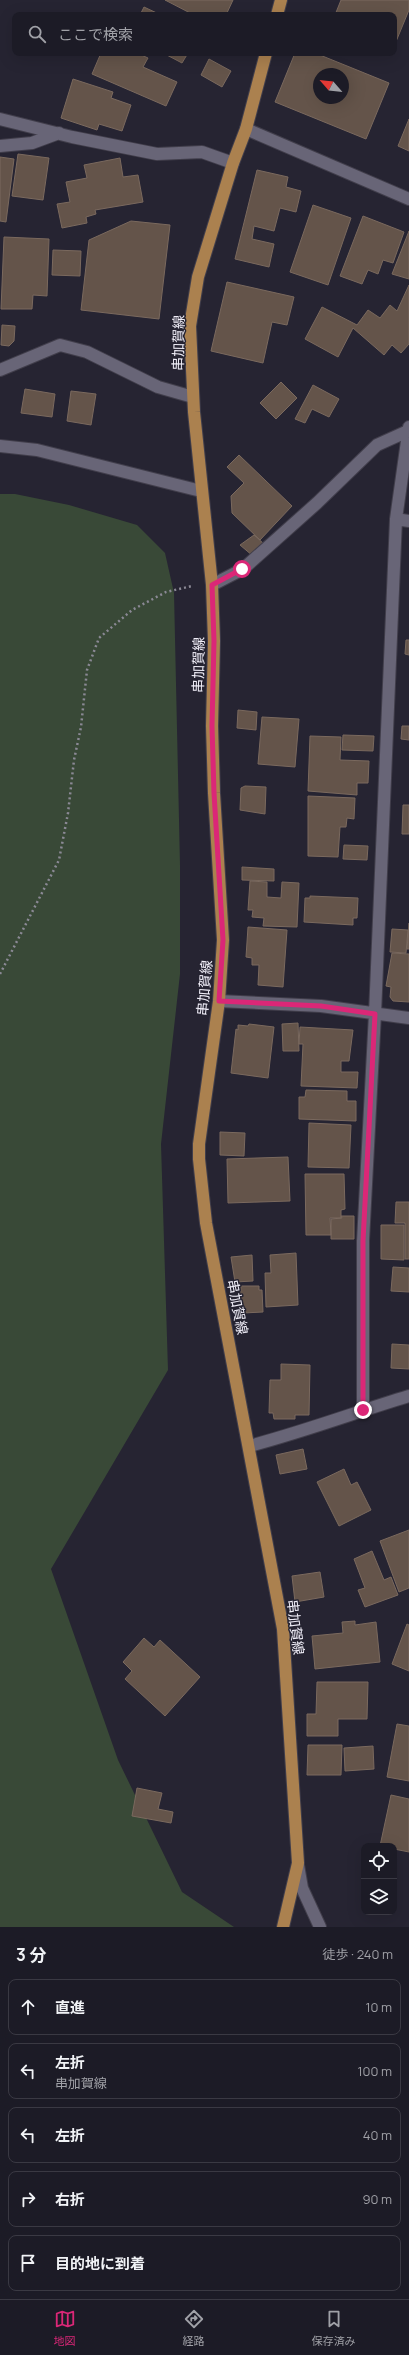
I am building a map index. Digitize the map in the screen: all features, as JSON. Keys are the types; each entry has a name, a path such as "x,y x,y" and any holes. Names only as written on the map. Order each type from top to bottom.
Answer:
{"main road":[{"path":"278,12 281,0"},
{"name":"串加賀線","path":"265,56 246,129 232,162 196,291 190,326 193,397 201,491 207,523 212,585 214,641 212,726 214,793 223,940 219,1001 204,1097 199,1159 206,1223 283,1628 298,1863 283,1927"}],"street":[{"path":"0,119 157,154 202,152 232,162"},
{"path":"246,129 409,200"},
{"path":"0,146 32,143 59,133"},
{"path":"0,370 60,345 87,352 158,387 193,397"},
{"path":"363,1410 363,1241 375,1014 396,519 408,429"},
{"path":"212,585 242,569 317,503 377,445 408,429"},
{"path":"0,446 37,450 201,491"},
{"path":"396,519 409,521"},
{"path":"219,1001 321,1006 409,1018"},
{"path":"249,1446 289,1436 363,1410 409,1396"},
{"path":"298,1863 302,1888 320,1927"}],"path":[{"path":"0,974 59,860 81,727 87,670 99,638 132,610 166,592 191,586 212,585"}],"green space":[{"path":"0,494 15,494 69,505 137,525 165,553 174,593 180,865 180,974 161,1144 168,1370 51,1569 118,1760 182,1892 234,1927 0,1927"}],"building":[{"path":"165,0 233,0 227,12 188,12"},
{"path":"341,0 409,0 409,10 397,39 397,12 336,12"},
{"path":"144,7 155,12 142,12"},
{"path":"100,56 144,56 148,58 143,67 177,82 166,106 92,74"},
{"path":"169,56 186,56 182,63"},
{"path":"294,56 322,56 389,83 366,139 275,102"},
{"path":"209,59 231,71 222,87 201,75"},
{"path":"73,79 113,92 111,98 131,105 122,131 99,124 97,130 61,118"},
{"path":"409,119 409,151 398,146"},
{"path":"18,154 49,158 43,200 12,196"},
{"path":"0,157 14,159 6,222 0,221"},
{"path":"120,158 123,177 138,175 143,202 95,210 96,214 86,217 87,223 62,228 57,204 70,202 66,182 87,178 84,165"},
{"path":"257,170 288,177 286,187 301,191 296,212 280,208 274,231 254,226 252,239 274,244 269,267 235,259"},
{"path":"313,205 351,218 328,285 290,272"},
{"path":"363,216 404,232 393,263 383,260 378,274 368,270 362,284 340,276"},
{"path":"131,221 170,225 159,319 81,310 89,240"},
{"path":"409,231 409,279 392,274"},
{"path":"4,237 49,239 47,296 33,295 32,309 1,309"},
{"path":"53,250 81,251 80,276 52,275"},
{"path":"227,282 294,297 287,325 272,322 263,363 211,351"},
{"path":"409,285 409,344 401,353 392,345 384,355 353,328 338,357 305,339 322,307 357,325 368,310 380,318 390,305 397,311"},
{"path":"2,325 15,326 14,341 9,346 1,345"},
{"path":"281,382 297,398 276,419 260,403"},
{"path":"313,385 339,399 329,417 312,409 305,423 295,419"},
{"path":"25,389 55,394 52,417 21,413"},
{"path":"71,391 96,394 91,425 67,421"},
{"path":"239,455 292,506 260,540 232,513 231,496 244,483 227,467"},
{"path":"254,535 264,544 253,556 240,545"},
{"path":"406,640 409,640 409,655 405,654"},
{"path":"238,710 257,712 256,730 237,728"},
{"path":"262,717 299,719 295,767 258,764"},
{"path":"402,726 409,726 409,740 401,739"},
{"path":"343,735 374,736 373,751 342,750"},
{"path":"310,736 341,737 340,760 369,761 368,783 357,783 357,795 308,791"},
{"path":"245,786 266,787 265,814 240,810 241,788"},
{"path":"308,796 355,798 354,819 347,818 346,827 340,827 338,857 308,856"},
{"path":"403,805 409,805 409,834 402,834"},
{"path":"344,845 368,846 367,860 343,859"},
{"path":"242,867 274,869 274,881 242,880"},
{"path":"250,881 267,882 267,897 281,898 282,882 299,883 297,927 263,926 264,918 252,917 253,910 248,910"},
{"path":"310,896 358,898 357,918 353,918 353,925 304,922 305,898 310,898"},
{"path":"409,923 409,949 407,949"},
{"path":"248,927 287,930 283,987 258,985 259,965 252,965 252,958 246,957"},
{"path":"392,929 408,930 406,953 390,952"},
{"path":"392,953 409,954 409,1002 393,1001 390,997 391,987 386,986"},
{"path":"298,1023 299,1051 283,1051 282,1024"},
{"path":"249,1024 274,1027 268,1078 231,1073 236,1029 238,1030 238,1025 248,1026"},
{"path":"300,1027 353,1030 349,1061 341,1061 341,1072 358,1072 357,1088 301,1086 303,1044 299,1044"},
{"path":"306,1090 347,1091 347,1101 356,1101 356,1121 299,1119 299,1097 305,1097"},
{"path":"309,1123 351,1125 349,1168 308,1167"},
{"path":"220,1132 245,1133 244,1156 220,1155"},
{"path":"288,1157 290,1201 228,1203 227,1159"},
{"path":"305,1174 344,1174 345,1209 341,1210 341,1218 330,1218 331,1235 306,1235"},
{"path":"396,1202 409,1202 409,1259 405,1259 405,1223 395,1223"},
{"path":"341,1216 354,1216 354,1239 331,1239 331,1219 342,1218"},
{"path":"381,1225 404,1225 404,1260 381,1259"},
{"path":"296,1253 298,1305 266,1307 265,1273 271,1273 270,1255"},
{"path":"252,1255 253,1281 235,1282 231,1257"},
{"path":"393,1267 409,1268 409,1292 391,1291"},
{"path":"241,1286 259,1286 259,1290 262,1290 263,1312 243,1313 242,1310 240,1310"},
{"path":"392,1344 409,1345 409,1369 391,1368"},
{"path":"281,1364 310,1365 309,1415 295,1415 295,1419 274,1419 273,1413 269,1413 270,1380 281,1380"},
{"path":"303,1449 307,1469 280,1474 276,1455"},
{"path":"344,1469 351,1485 357,1482 371,1510 339,1526 317,1482"},
{"path":"409,1530 409,1588 399,1592 380,1541"},
{"path":"372,1551 384,1580 391,1577 398,1595 365,1607 358,1590 365,1588 354,1559"},
{"path":"320,1572 324,1597 295,1602 292,1576"},
{"path":"355,1621 355,1625 376,1622 380,1662 315,1669 312,1636 343,1633 342,1622"},
{"path":"407,1624 409,1625 409,1671 392,1664"},
{"path":"144,1638 154,1647 160,1640 200,1677 165,1716 125,1679 132,1671 123,1662"},
{"path":"317,1682 368,1682 367,1719 338,1719 338,1736 307,1736 307,1714 316,1714"},
{"path":"397,1724 409,1726 409,1781 387,1777"},
{"path":"308,1745 342,1745 341,1775 307,1775"},
{"path":"373,1746 374,1769 345,1771 344,1748"},
{"path":"137,1788 162,1793 158,1809 173,1812 171,1823 132,1816"},
{"path":"391,1795 409,1799 409,1852 397,1850 397,1843 381,1843"}],"route":[{"path":"242,569 212,585 214,641 212,726 214,793 223,940 219,1001 321,1006 375,1014 363,1241 363,1410"}]}
